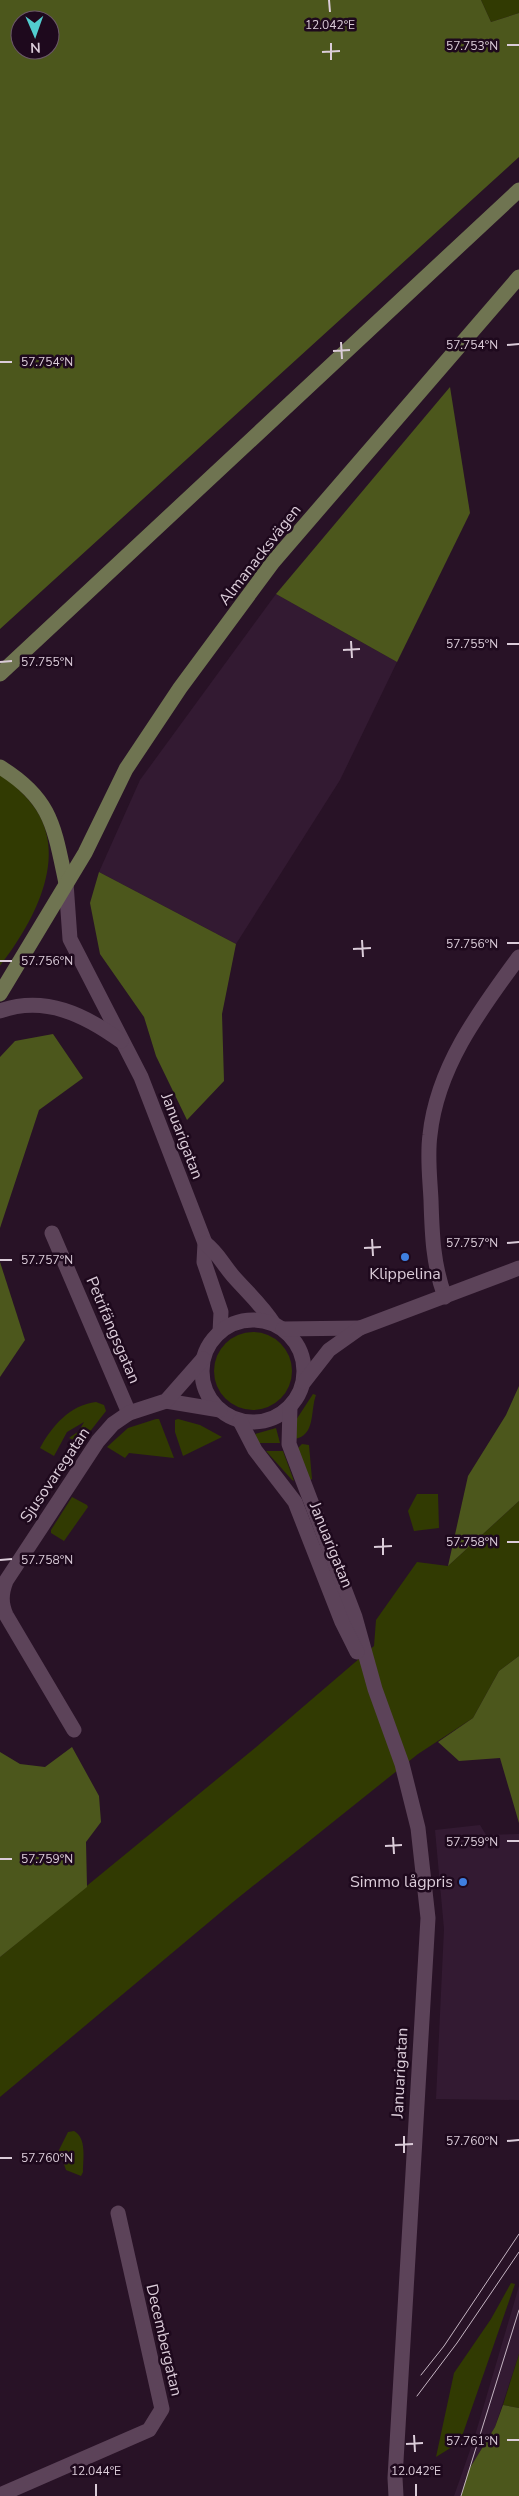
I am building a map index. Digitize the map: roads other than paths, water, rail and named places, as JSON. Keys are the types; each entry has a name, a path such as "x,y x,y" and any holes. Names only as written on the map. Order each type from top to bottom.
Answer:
{"main road":[{"path":"0,674 519,190"},
{"name":"Almanacksvägen","path":"0,994 85,853 126,769 180,688 274,562 519,277"},
{"path":"0,767 30,789 49,815 66,883"}],"street":[{"name":"Januarigatan","path":"66,883 70,939 79,961 141,1078 205,1242 204,1262 221,1312 220,1332"},
{"path":"445,1297 438,1277 432,1249 430,1136 436,1103 455,1052 472,1023 519,957"},
{"path":"0,1012 28,1004 44,1004 88,1019 124,1043"},
{"name":"Petrifängsgatan","path":"52,1233 129,1413"},
{"name":"Januarigatan","path":"205,1242 218,1253 233,1276 279,1327"},
{"path":"360,1328 279,1327 246,1320 228,1326 220,1332 208,1347 203,1359 204,1387 210,1400 220,1410 240,1421 267,1421 290,1407 299,1395 304,1382 329,1350 360,1328 519,1268"},
{"path":"279,1327 294,1340 301,1353 305,1367 304,1382"},
{"path":"166,1401 203,1359"},
{"name":"Sjusovaregatan","path":"74,1730 6,1615 2,1605 2,1592 6,1582 98,1441 113,1424 129,1413 166,1401 220,1410"},
{"name":"Januarigatan","path":"290,1407 289,1444 355,1616 375,1690 402,1764 418,1828 428,1918 396,2449 396,2496"},
{"name":"Januarigatan","path":"240,1421 255,1450 295,1502 342,1622 375,1690"},
{"name":"Decembergatan","path":"0,2495 149,2430 162,2409 118,2213"}],"tram line":[{"path":"421,2375 444,2346 519,2234"},
{"path":"417,2396 457,2343 519,2252"},
{"path":"461,2496 519,2310"}],"place":[{"name":"Klippelina","path":"405,1257"},
{"name":"Simmo lågpris","path":"463,1882"}]}
